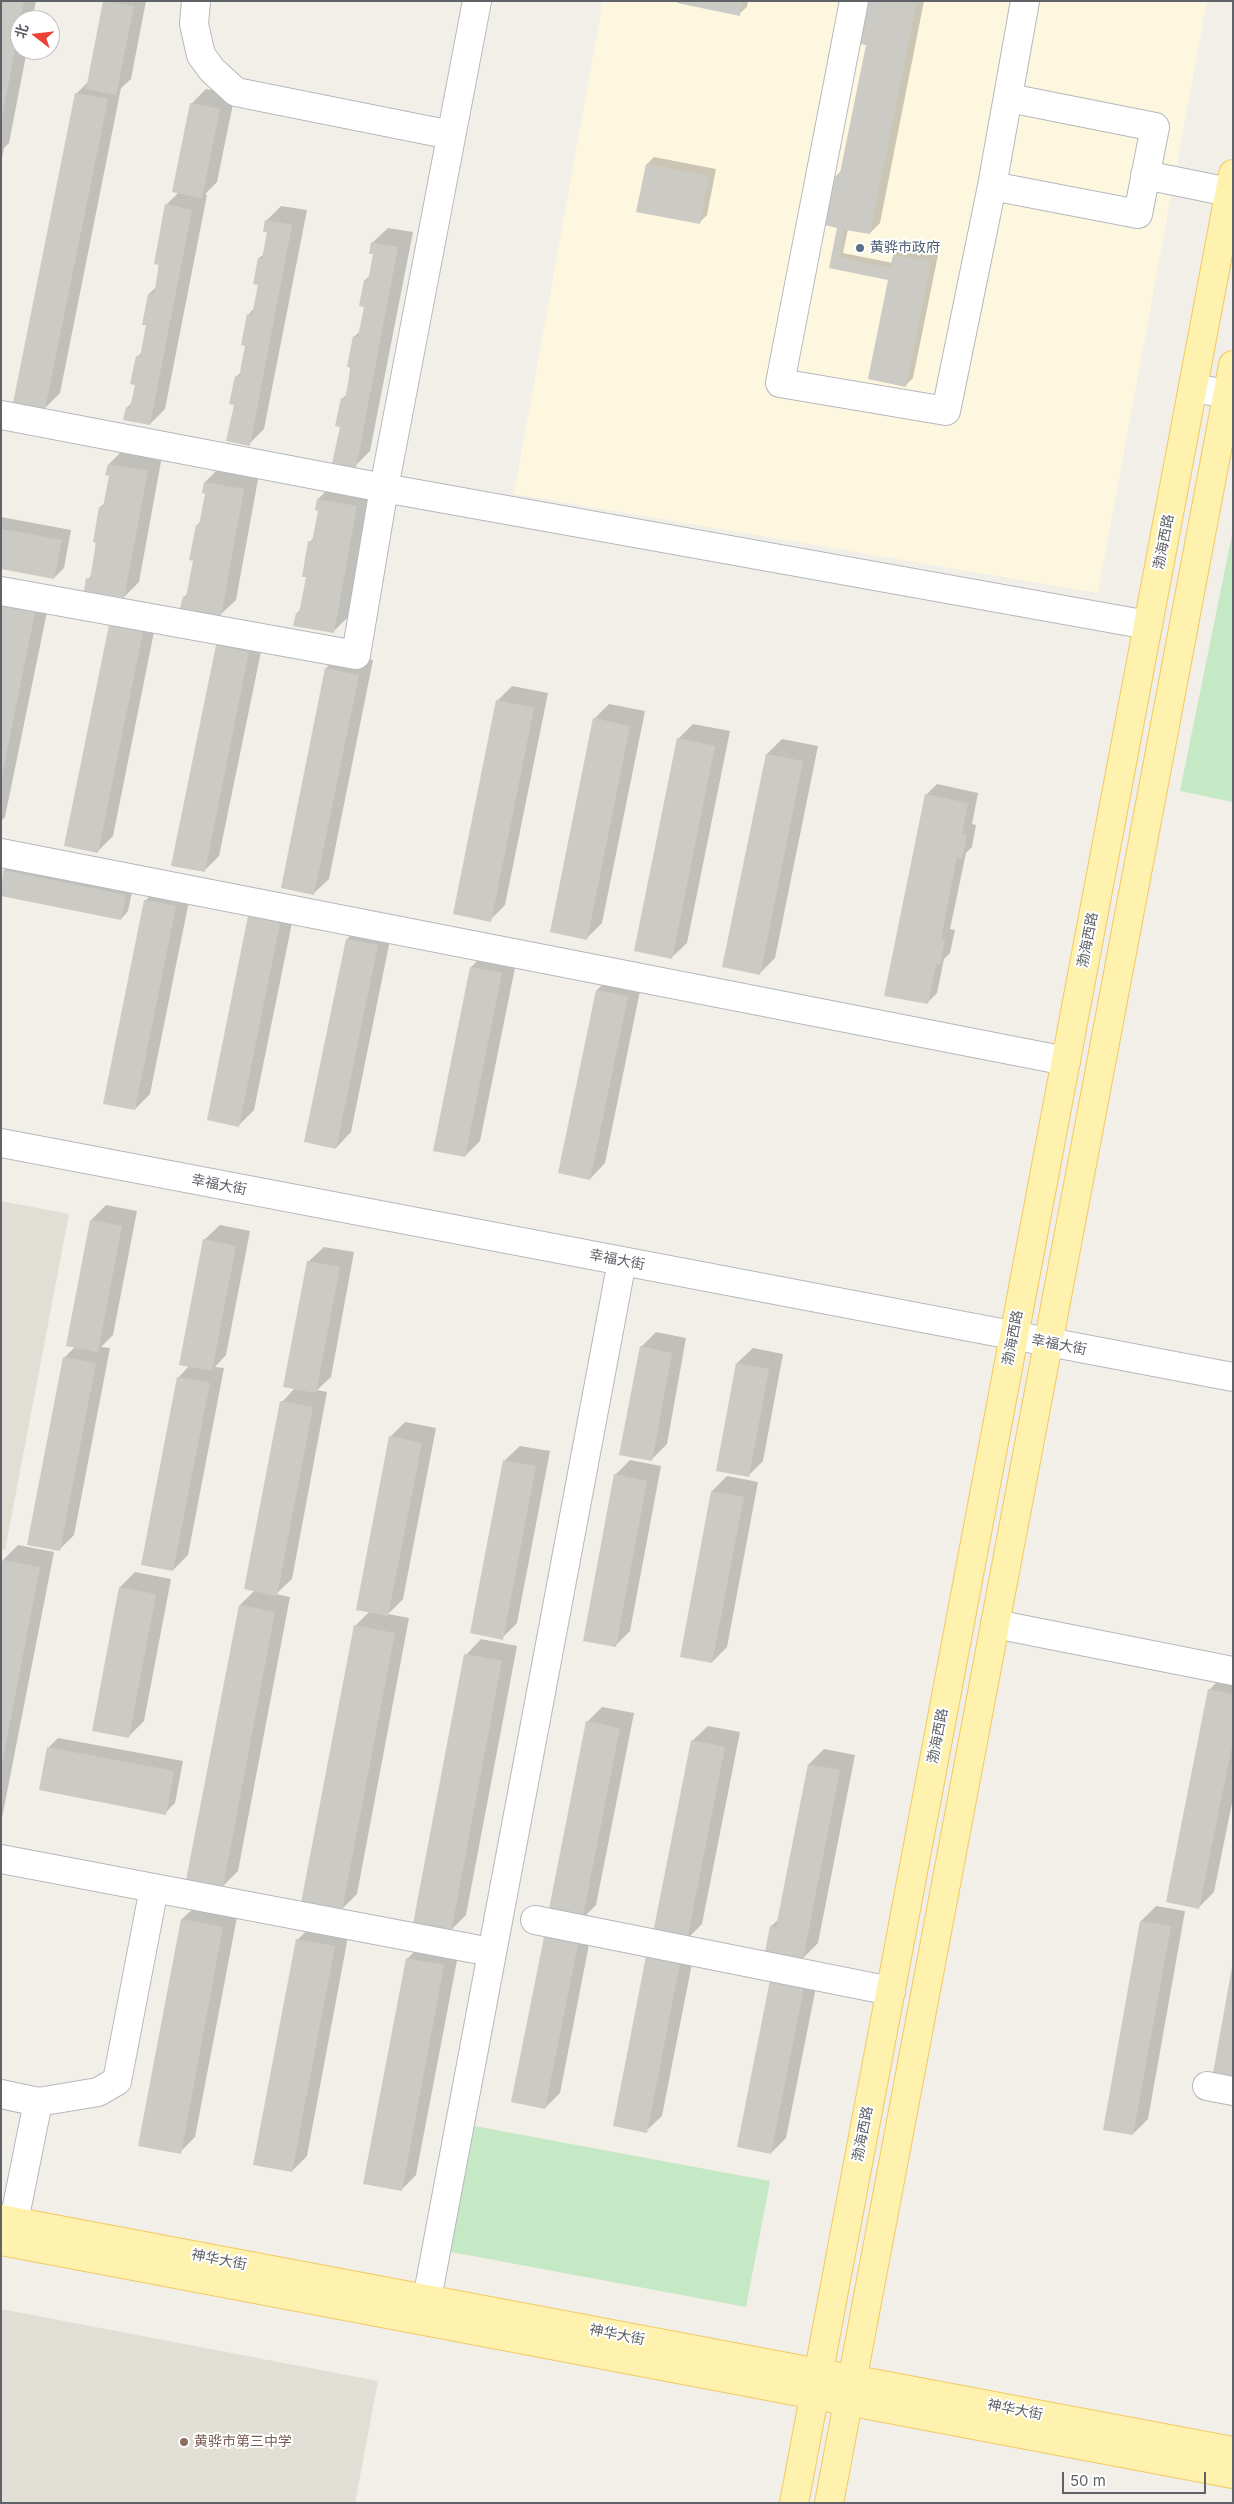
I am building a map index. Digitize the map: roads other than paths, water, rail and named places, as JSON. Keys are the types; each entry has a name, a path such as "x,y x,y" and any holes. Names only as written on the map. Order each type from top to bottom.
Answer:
{"main road":[{"name":"渤海西路","path":"794,2503 1231,183"},
{"path":"829,2503 1047,1343 1230,395 1233,365"},
{"name":"神华大街","path":"6,2227 427,2299 816,2384"},
{"name":"神华大街","path":"6,2227 816,2384 1233,2451"},
{"name":"神华大街","path":"850,2390 1233,2474"}],"street":[{"path":"196,1 194,24 201,55 212,70 236,92 451,136"},
{"path":"1,591 356,655 384,488 477,1"},
{"path":"854,1 780,383 946,412 1009,98 1025,1"},
{"path":"992,186 1138,214 1155,127 1009,98"},
{"path":"1145,176 1231,183"},
{"path":"1193,388 1230,395"},
{"path":"1,415 384,488 1148,625"},
{"path":"1,853 1066,1061"},
{"name":"幸福大街","path":"1,1143 1233,1377"},
{"path":"427,2299 622,1261"},
{"path":"995,1624 1233,1671"},
{"path":"1,1859 475,1950"},
{"path":"1,2094 38,2102 98,2092 117,2081 154,1888"},
{"path":"535,1920 891,1991"},
{"path":"6,2227 38,2102"}],"place":[{"name":"黄骅市政府","path":"860,248"},
{"name":"黄骅市第三中学","path":"184,2442"}]}
